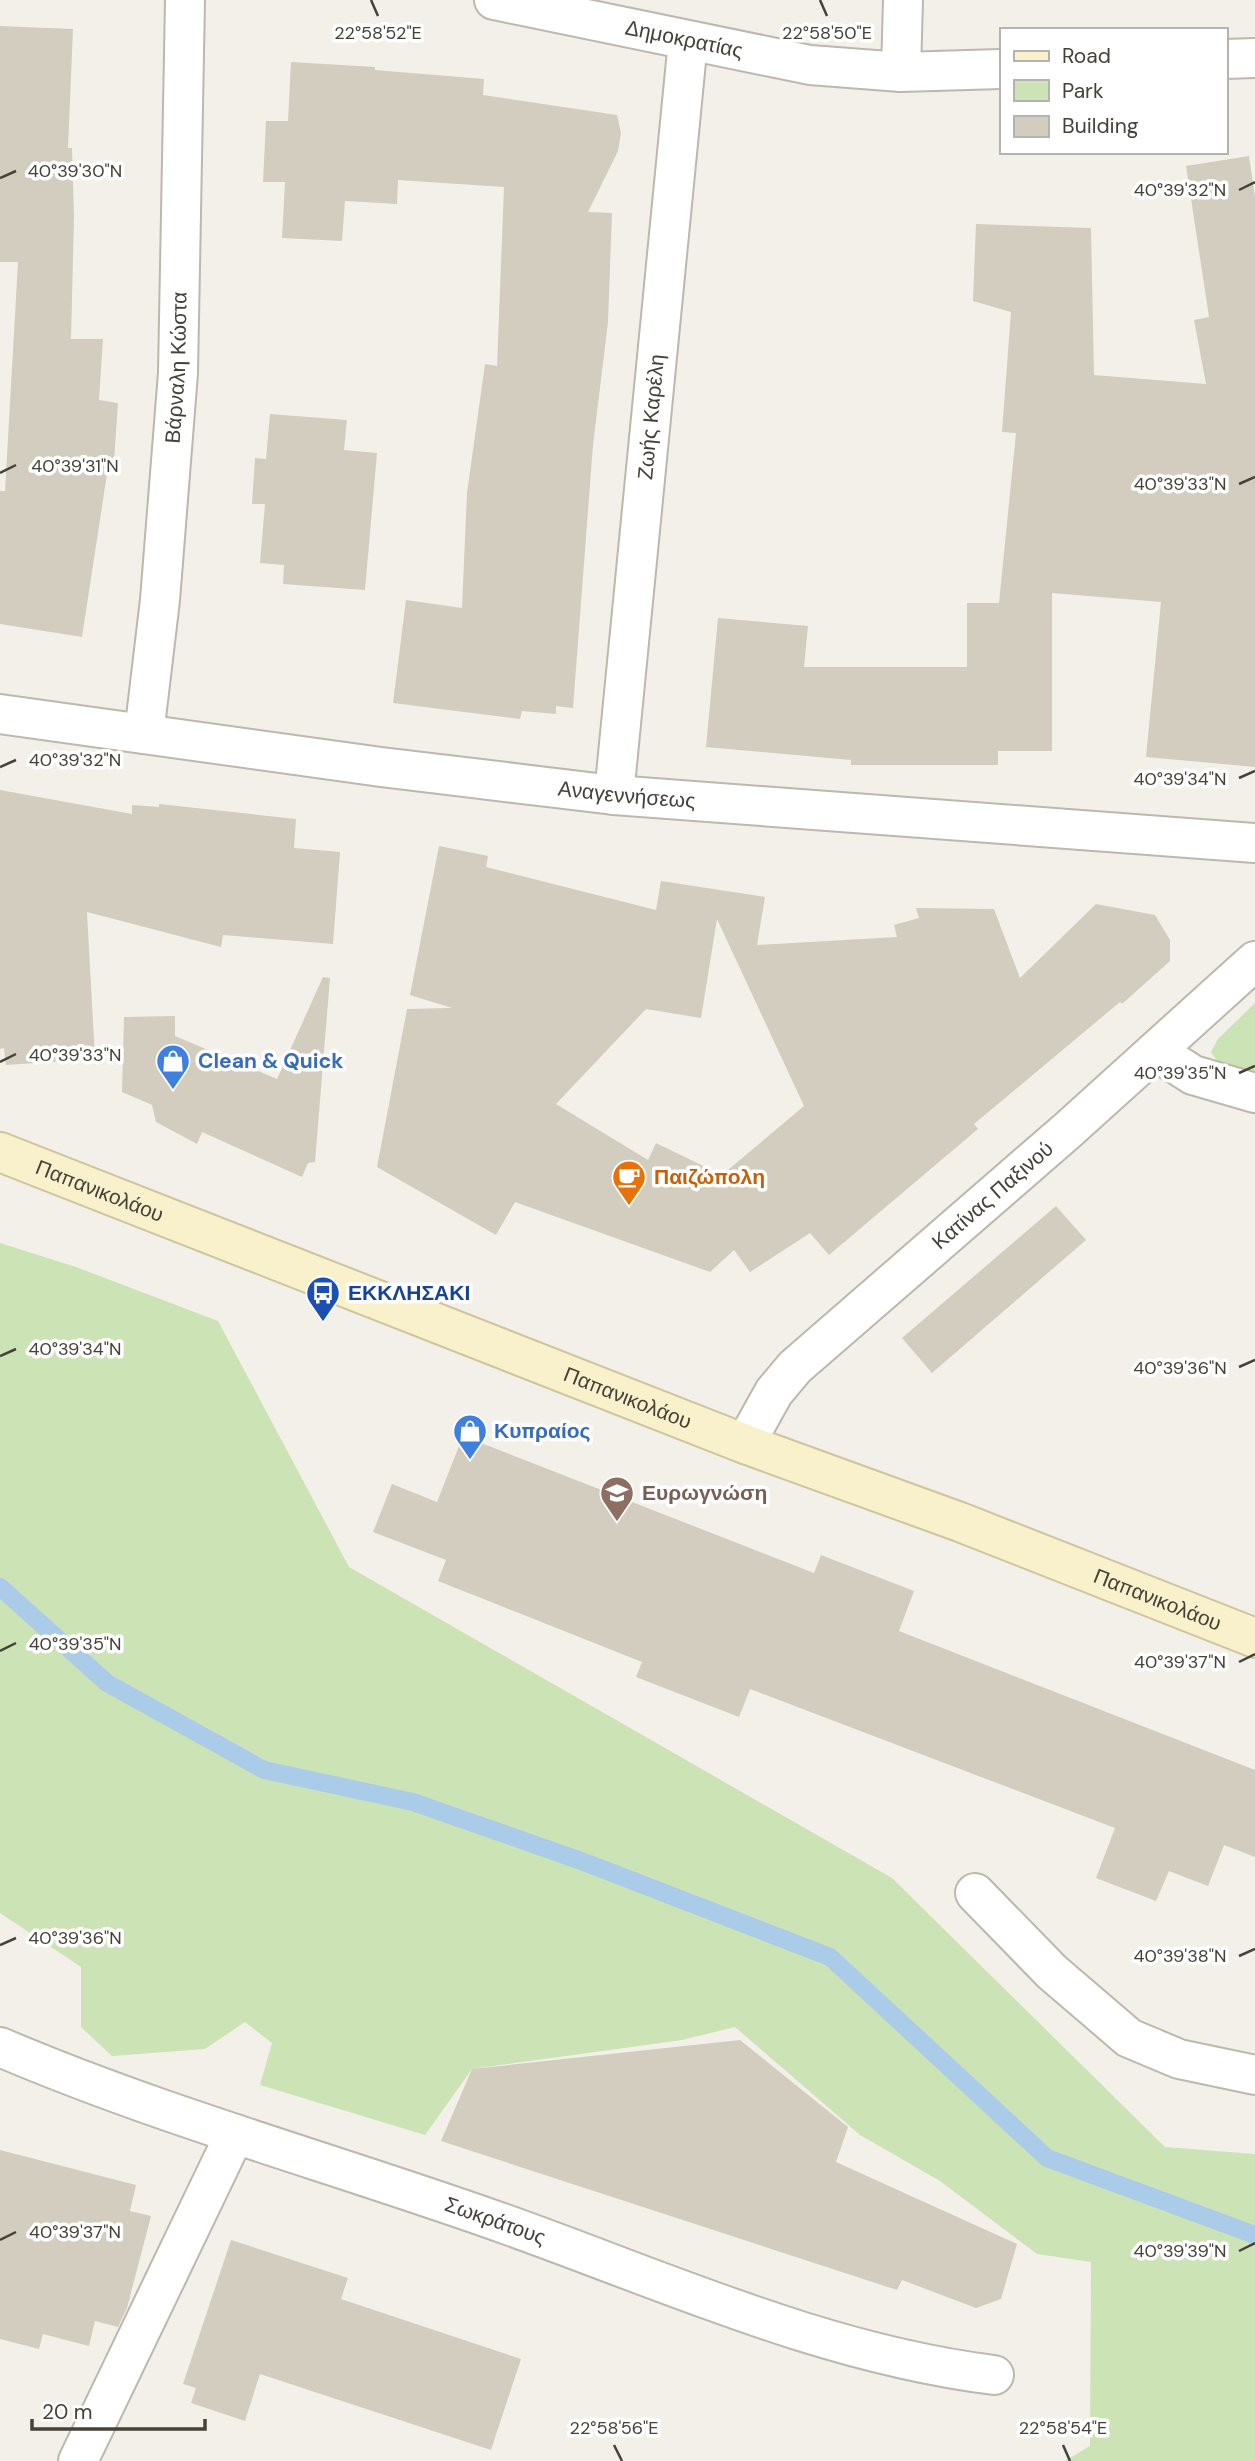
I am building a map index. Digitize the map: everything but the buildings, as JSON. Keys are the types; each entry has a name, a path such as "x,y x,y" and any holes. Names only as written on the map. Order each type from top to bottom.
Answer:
{"main road":[{"name":"Παπανικολάου","path":"0,1152 745,1444 1006,1540 1255,1638"}],"street":[{"name":"Βάρναλη Κώστα","path":"144,734 160,600 178,373 186,0"},
{"name":"Δημοκρατίας","path":"494,0 810,65 901,72 1000,69"},
{"path":"901,72 903,0"},
{"name":"Ζωής Καρέλη","path":"614,795 688,41"},
{"path":"1227,59 1255,58"},
{"name":"Αναγεννήσεως","path":"0,714 614,795 1255,843"},
{"name":"Κατίνας Παξινού","path":"745,1444 774,1392 795,1367 1157,1052 1255,961"},
{"path":"1157,1052 1193,1075 1255,1093"},
{"path":"975,1893 1052,1972 1129,2038 1179,2059 1255,2075"},
{"name":"Σωκράτους","path":"0,2047 45,2066 235,2134 505,2224 757,2317 914,2362 994,2375"},
{"path":"78,2461 235,2134"}],"green space":[{"path":"1255,1003 1255,1073 1218,1062 1211,1052 1218,1039"},
{"path":"0,1243 76,1267 218,1321 349,1567 892,1878 1165,2147 1255,2154 1255,2461 1065,2461 1090,2446 1091,2262 1037,2254 940,2181 860,2135 735,2027 682,2040 472,2069 425,2135 260,2085 272,2043 245,2022 205,2049 112,2056 81,2027 81,1967 0,1913"}],"waterway":[{"path":"0,1587 107,1683 264,1770 413,1802 584,1862 830,1957 1047,2158 1255,2235"}],"place":[{"name":"Clean & Quick","path":"173,1091"},
{"name":"Παιζώπολη","path":"629,1207"},
{"name":"ΕΚΚΛΗΣΑΚΙ","path":"323,1323"},
{"name":"Κυπραίος","path":"470,1461"},
{"name":"Ευρωγνώση","path":"617,1523"}]}
